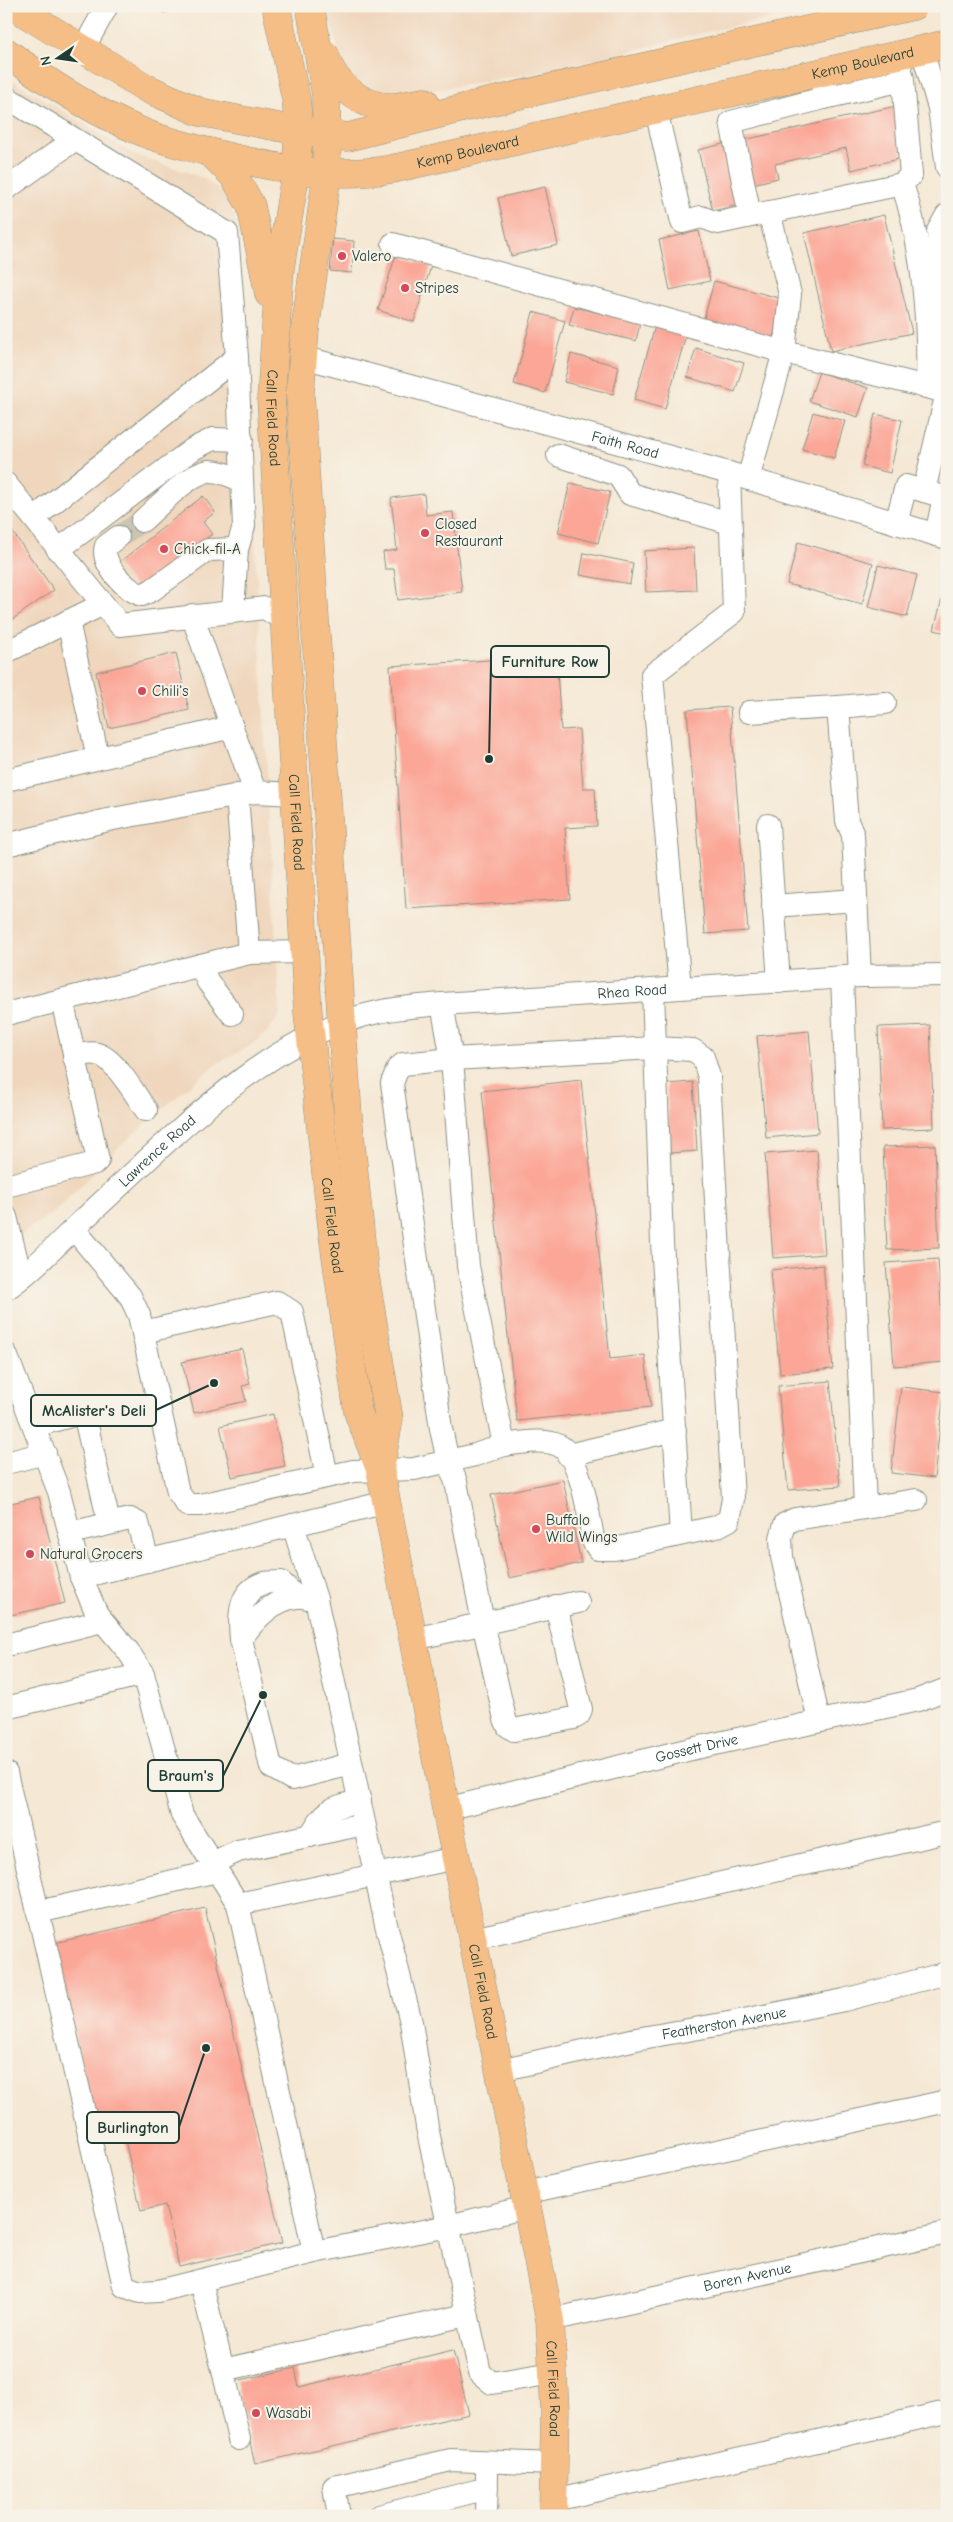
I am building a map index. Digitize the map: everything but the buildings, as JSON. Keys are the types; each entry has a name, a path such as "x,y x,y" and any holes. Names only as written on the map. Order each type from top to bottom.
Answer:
{"main road":[{"path":"13,6 146,88 200,112 299,132 348,137 496,101 913,6"},
{"name":"Call Field Road","path":"276,6 296,98 299,132 296,170 280,268 274,326 271,398 305,952 325,1031"},
{"path":"310,8 328,64 339,82 354,95 372,104 392,107 454,96 496,101"},
{"name":"Call Field Road","path":"310,8 326,95 328,175 303,357 300,394 326,797 325,1031 333,1235 358,1412 380,1469 387,1502 446,1809 550,2320 555,2464 553,2508"},
{"name":"Kemp Boulevard","path":"6,52 31,70 111,118 141,132 210,152 328,175 366,174 392,170 724,95 822,86 918,57"},
{"path":"210,152 234,176 251,206 274,326"},
{"path":"285,621 315,618"},
{"path":"295,794 326,797"}],"street":[{"path":"82,50 106,6"},
{"path":"918,57 943,107 947,167"},
{"path":"656,110 682,222 701,217 718,223 902,184 911,175 918,57"},
{"path":"730,122 822,86"},
{"path":"680,988 652,675 734,612 730,523 739,476 784,352 790,294 759,214 730,122 724,95"},
{"path":"8,101 227,233 242,440 244,526 237,549 233,611"},
{"path":"6,189 74,140"},
{"path":"902,184 913,215 929,342 942,391"},
{"path":"924,492 942,391 938,231 947,215"},
{"path":"393,244 784,352 942,391"},
{"path":"34,518 237,357"},
{"name":"Faith Road","path":"303,357 739,476 941,536"},
{"path":"58,550 193,449 213,439 242,440"},
{"path":"597,468 605,440"},
{"path":"558,455 618,475 630,494 730,523"},
{"path":"142,521 185,483 208,471 226,474 242,481"},
{"path":"6,484 120,625 192,615 265,608 285,621"},
{"path":"896,523 906,486 944,497 941,536"},
{"path":"118,537 106,546 105,557 127,589 142,595 152,590 208,550 237,549"},
{"path":"6,652 103,604"},
{"path":"192,615 232,727 246,793 249,953"},
{"path":"68,621 98,758"},
{"path":"749,712 885,703"},
{"path":"838,707 846,820 853,835 856,900 851,977 865,1507"},
{"path":"6,780 232,727"},
{"path":"6,845 108,820 246,793 295,794"},
{"path":"768,825 778,982"},
{"path":"773,906 856,900"},
{"path":"6,1014 249,953 305,952"},
{"path":"200,965 208,982 232,1014"},
{"name":"Rhea Road","path":"325,1031 378,1012 442,1004 851,977 947,975"},
{"path":"654,990 662,1242 681,1534"},
{"path":"6,1186 95,1163 98,1160 62,1000"},
{"path":"442,1004 452,1059 468,1266 504,1446"},
{"name":"Lawrence Road","path":"14,1283 208,1106 250,1074 325,1031"},
{"path":"74,1229 130,1296 139,1315 178,1492 187,1504 200,1505 353,1470 414,1469 448,1461 504,1446 544,1442 556,1444 564,1449 578,1473 594,1543 598,1549 607,1551 724,1524 729,1520 733,1499 709,1077 702,1057 693,1050 655,1048 452,1059 403,1064 398,1068 392,1083 441,1429 448,1461 456,1482 483,1623 508,1726 514,1730 522,1730 574,1718 579,1715 581,1709 580,1700 556,1606"},
{"path":"74,1057 87,1053 99,1054 104,1057 118,1070 146,1110"},
{"path":"7,1220 14,1283"},
{"path":"143,1332 277,1302 292,1312 328,1476"},
{"path":"6,1354 59,1492 81,1577 96,1614 128,1651 143,1674 182,1815 238,1904 314,2252"},
{"path":"35,1426 94,1410 109,1523"},
{"path":"568,1455 675,1430"},
{"path":"6,1463 45,1453"},
{"path":"820,1721 782,1557 781,1538 784,1524 795,1519 916,1500"},
{"path":"81,1577 387,1502"},
{"path":"70,1532 130,1519 138,1523 148,1561"},
{"path":"293,1525 306,1598 351,1764 397,1974 410,2022 427,2127 480,2373 492,2383 553,2373"},
{"path":"306,1598 269,1608 252,1623 241,1639 271,1767 292,1779 351,1764"},
{"path":"414,1639 578,1602"},
{"path":"6,1645 102,1621"},
{"path":"6,1708 143,1674"},
{"name":"Gossett Drive","path":"446,1809 691,1749 918,1700 947,1689"},
{"path":"6,1773 124,2286 140,2292 158,2292 314,2252 449,2226 526,2200 947,2101"},
{"path":"310,1836 323,1814 338,1806 360,1801"},
{"path":"38,1912 215,1867 238,1850 364,1824"},
{"path":"473,1939 947,1832"},
{"path":"238,1904 456,1858"},
{"name":"Featherston Avenue","path":"500,2070 636,2039 844,2000 947,1973"},
{"name":"Boren Avenue","path":"550,2320 947,2233"},
{"path":"201,2281 239,2439"},
{"path":"223,2370 466,2314"},
{"path":"553,2508 947,2412"},
{"path":"339,2516 334,2487 451,2460 555,2464"},
{"path":"486,2516 488,2461"},
{"path":"379,2516 487,2488"}],"shaded area":[{"path":"326,6 831,6 719,29 554,70 391,97 360,87 342,64"},
{"path":"6,76 135,155 201,177 217,187 229,204 238,224 280,1015 268,1031 249,1047 218,1063 120,1146 56,1211 32,1226 6,1247"}],"tunnel":[{"path":"118,537 142,521"}],"place":[{"name":"Valero","path":"342,256"},
{"name":"Stripes","path":"405,288"},
{"name":"Closed Restaurant","path":"425,533"},
{"name":"Chick-fil-A","path":"164,549"},
{"name":"Chili's","path":"142,691"},
{"name":"Furniture Row","path":"489,759"},
{"name":"McAlister's Deli","path":"214,1383"},
{"name":"Buffalo Wild Wings","path":"536,1529"},
{"name":"Natural Grocers","path":"30,1554"},
{"name":"Braum's","path":"263,1695"},
{"name":"Burlington","path":"206,2048"},
{"name":"Wasabi","path":"256,2413"}]}
